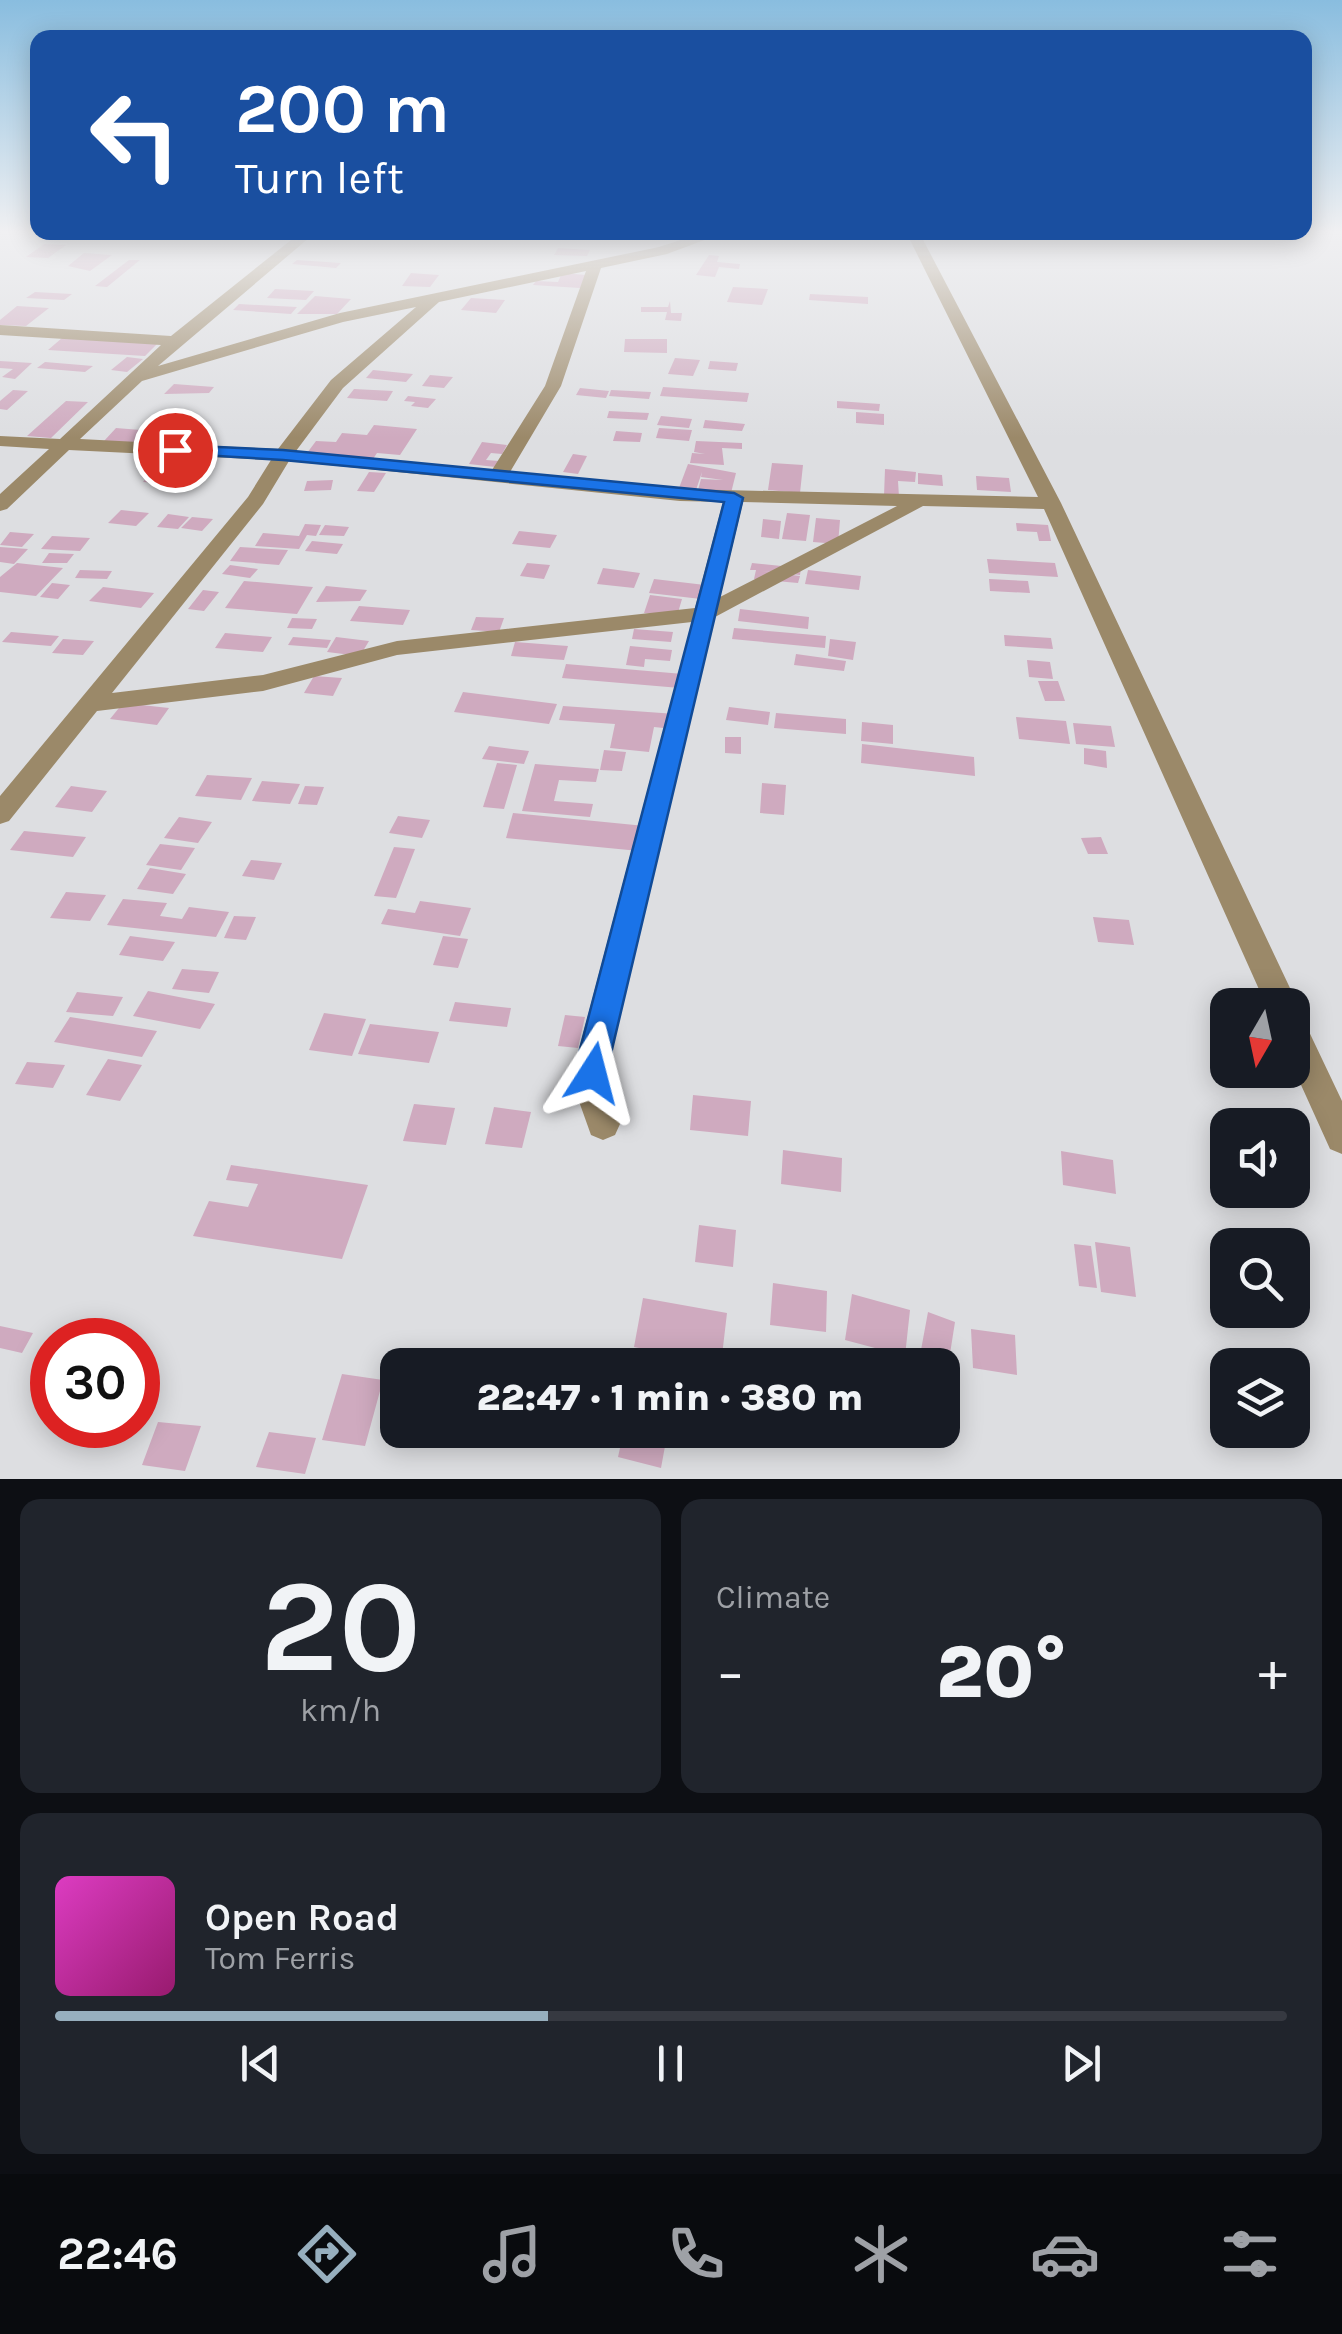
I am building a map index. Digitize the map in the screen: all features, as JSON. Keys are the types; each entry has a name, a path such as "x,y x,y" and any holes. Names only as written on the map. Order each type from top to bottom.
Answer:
{"street":[{"path":"0,505 175,342 227,300"},
{"path":"141,376 239,345 418,300"},
{"path":"0,814 256,500 283,455 336,384 432,300"},
{"path":"498,476 553,386 583,300"},
{"path":"947,300 1051,504 1274,988"},
{"path":"0,330 175,342"},
{"path":"0,441 283,455 734,498 1051,504"},
{"path":"602,1124 593,1093 594,1053 734,498"},
{"path":"89,704 263,684 397,648 704,614 919,502"},
{"path":"1310,1068 1342,1138"}],"building":[{"path":"311,300 350,300 337,314 297,314"},
{"path":"469,300 505,300 496,313 461,310"},
{"path":"728,300 764,300 762,305"},
{"path":"809,300 868,300 868,304"},
{"path":"670,301 671,313 682,313 681,321 665,320 667,312 641,312 641,307 668,307"},
{"path":"239,304 297,307 291,314 233,310"},
{"path":"17,306 49,308 26,326 0,325 0,320"},
{"path":"62,338 157,344 145,356 48,350"},
{"path":"625,339 667,339 667,353 624,352"},
{"path":"127,357 143,359 127,372 111,370"},
{"path":"675,358 700,360 693,376 668,374"},
{"path":"0,361 32,363 15,379 2,377 13,369 0,368"},
{"path":"710,361 738,363 736,371 708,369"},
{"path":"45,362 93,366 85,372 37,368"},
{"path":"373,370 413,374 406,382 366,378"},
{"path":"430,375 453,377 444,388 422,386"},
{"path":"174,384 214,387 209,393 164,394"},
{"path":"663,387 749,393 747,402 660,396"},
{"path":"580,388 609,391 606,398 576,395"},
{"path":"354,389 393,391 387,401 347,398"},
{"path":"13,390 28,391 7,410 0,409 0,401"},
{"path":"611,390 651,392 649,399 609,396"},
{"path":"408,396 436,399 428,408 411,406 415,402 404,401"},
{"path":"66,401 88,402 51,438 27,436"},
{"path":"837,401 880,404 879,411 837,408"},
{"path":"609,411 649,413 647,420 607,418"},
{"path":"856,412 884,414 884,425 856,423"},
{"path":"661,416 692,419 689,428 657,425"},
{"path":"705,420 745,424 742,431 703,428"},
{"path":"374,425 417,429 400,455 377,453 373,459 307,453 316,441 336,442 342,433 367,435"},
{"path":"116,428 153,431 141,444 104,441"},
{"path":"659,428 692,430 689,441 656,438"},
{"path":"616,431 642,433 640,442 613,441"},
{"path":"182,434 212,436 202,449 171,447"},
{"path":"696,441 742,443 742,449 722,448 724,465 690,463 692,453 705,454 694,452"},
{"path":"482,442 507,445 502,454 491,453 486,460 499,461 495,467 469,464"},
{"path":"573,454 587,456 578,474 563,472"},
{"path":"162,459 176,460 157,483 143,482"},
{"path":"772,463 803,465 800,493 768,490"},
{"path":"688,464 736,473 731,493 698,490 701,479 723,480 701,477 702,472 696,490 679,488"},
{"path":"885,469 916,472 915,482 898,481 899,497 884,496"},
{"path":"369,472 386,473 374,492 357,491"},
{"path":"918,473 942,475 943,486 918,484"},
{"path":"976,476 1009,478 1011,492 977,490"},
{"path":"333,480 331,490 304,491 307,481"},
{"path":"121,510 149,513 136,526 108,523"},
{"path":"787,513 810,515 806,541 782,539"},
{"path":"168,514 189,517 178,529 157,527"},
{"path":"192,517 213,519 202,531 181,528"},
{"path":"816,518 840,520 838,544 813,542"},
{"path":"763,519 781,521 779,539 761,537"},
{"path":"1016,523 1048,525 1051,541 1039,541 1037,532 1017,531"},
{"path":"305,524 321,525 316,536 307,535 299,549 255,546 263,533 299,536"},
{"path":"325,525 349,527 344,536 319,535"},
{"path":"519,531 557,535 550,548 512,544"},
{"path":"10,532 34,534 22,547 0,545"},
{"path":"52,536 90,538 80,551 41,549"},
{"path":"312,541 343,544 337,554 305,551"},
{"path":"0,547 28,549 14,564 0,562"},
{"path":"240,547 288,550 279,565 230,561"},
{"path":"49,553 74,554 67,563 42,563"},
{"path":"987,559 1055,563 1058,577 989,573"},
{"path":"17,563 63,568 36,596 0,592 0,577"},
{"path":"527,563 550,565 544,579 520,576"},
{"path":"752,563 801,568 800,575 762,571 800,576 798,583 754,579 756,570 750,570"},
{"path":"230,565 258,569 250,578 222,574"},
{"path":"603,568 640,573 634,588 597,584"},
{"path":"80,570 112,571 107,579 75,578"},
{"path":"808,570 861,576 859,590 805,584"},
{"path":"654,579 705,585 701,599 649,593"},
{"path":"989,579 1028,581 1030,593 990,591"},
{"path":"244,581 313,587 297,614 225,608"},
{"path":"52,583 70,585 58,599 40,597"},
{"path":"326,586 367,590 360,601 316,602"},
{"path":"103,587 154,593 141,608 89,601"},
{"path":"203,590 219,592 204,611 188,609"},
{"path":"650,595 682,599 677,616 644,613"},
{"path":"359,606 410,610 403,625 350,621"},
{"path":"740,609 809,617 808,629 738,621"},
{"path":"476,617 504,618 499,632 471,630"},
{"path":"292,618 317,619 312,629 287,628"},
{"path":"734,628 826,636 825,648 732,639"},
{"path":"634,629 673,632 671,642 632,639"},
{"path":"11,632 59,636 51,646 2,642"},
{"path":"225,633 272,637 263,652 215,648"},
{"path":"1004,635 1051,638 1053,649 1005,646"},
{"path":"293,637 331,640 327,648 288,645"},
{"path":"336,637 369,641 360,656 327,652"},
{"path":"63,639 94,641 83,655 52,653"},
{"path":"830,639 856,642 853,660 828,656"},
{"path":"515,642 568,646 564,660 511,656"},
{"path":"630,646 672,650 670,661 645,659 644,667 626,665"},
{"path":"796,654 846,661 844,671 794,665"},
{"path":"1027,660 1050,662 1053,679 1029,677"},
{"path":"566,664 683,674 680,688 562,678"},
{"path":"314,676 342,678 333,696 304,693"},
{"path":"1038,681 1058,681 1065,701 1045,701"},
{"path":"463,692 557,704 549,724 454,712"},
{"path":"123,703 169,708 157,725 110,719"},
{"path":"563,706 676,714 673,729 654,727 649,752 610,748 615,724 559,720"},
{"path":"729,707 770,712 768,725 726,720"},
{"path":"776,713 846,719 846,734 774,728"},
{"path":"1016,717 1066,721 1070,744 1019,739"},
{"path":"862,722 893,725 893,744 861,741"},
{"path":"1073,723 1111,726 1115,747 1076,744"},
{"path":"725,737 741,737 741,754 725,753"},
{"path":"862,744 974,757 975,776 861,763"},
{"path":"489,746 529,751 524,764 482,759"},
{"path":"1084,748 1106,751 1107,768 1084,764"},
{"path":"604,750 626,752 622,771 600,770"},
{"path":"497,763 517,765 504,809 483,807"},
{"path":"535,764 599,769 596,782 559,780 554,801 593,804 590,817 522,811"},
{"path":"207,775 252,778 241,800 195,796"},
{"path":"262,781 300,784 290,804 252,801"},
{"path":"762,783 786,785 784,815 760,813"},
{"path":"71,786 107,791 92,812 55,807"},
{"path":"305,786 324,787 317,805 298,804"},
{"path":"513,813 645,826 639,851 506,838"},
{"path":"398,816 430,820 422,838 389,833"},
{"path":"179,817 212,822 198,843 164,838"},
{"path":"24,831 86,837 73,857 10,850"},
{"path":"1101,837 1108,854 1088,854 1081,838"},
{"path":"160,844 195,848 181,870 146,865"},
{"path":"394,847 415,849 396,898 374,896"},
{"path":"251,860 282,863 274,880 242,876"},
{"path":"150,868 186,874 173,894 137,889"},
{"path":"66,892 106,895 90,921 50,918"},
{"path":"123,899 167,903 160,916 182,919 189,907 229,912 216,937 107,925"},
{"path":"420,901 471,908 460,936 381,924 388,909 415,913"},
{"path":"234,916 256,917 246,940 224,938"},
{"path":"1093,917 1129,920 1134,945 1098,942"},
{"path":"130,936 175,942 163,961 119,955"},
{"path":"443,936 468,939 458,968 433,965"},
{"path":"182,969 219,972 209,993 172,989"},
{"path":"148,991 215,1004 200,1029 133,1016"},
{"path":"77,992 123,997 113,1016 66,1012"},
{"path":"455,1002 511,1008 507,1027 449,1021"},
{"path":"324,1013 366,1019 352,1056 309,1050"},
{"path":"565,1015 585,1017 578,1048 558,1046"},
{"path":"70,1017 157,1031 142,1057 54,1042"},
{"path":"370,1024 439,1032 429,1063 358,1054"},
{"path":"108,1059 142,1065 120,1101 86,1095"},
{"path":"27,1062 65,1065 53,1088 15,1084"},
{"path":"693,1095 751,1101 748,1136 690,1130"},
{"path":"414,1104 455,1108 446,1145 403,1141"},
{"path":"494,1107 531,1112 522,1148 485,1144"},
{"path":"783,1150 842,1158 841,1192 781,1184"},
{"path":"1061,1151 1113,1160 1116,1194 1063,1185"},
{"path":"231,1165 368,1185 342,1259 193,1236 209,1201 248,1207 258,1184 226,1180"},
{"path":"699,1225 736,1230 733,1267 695,1262"},
{"path":"1095,1242 1130,1247 1136,1297 1101,1292"},
{"path":"1074,1244 1091,1246 1097,1288 1079,1286"},
{"path":"773,1283 827,1291 826,1332 770,1325"},
{"path":"852,1294 910,1310 906,1348 875,1348 845,1340"},
{"path":"643,1298 727,1313 723,1348 634,1347"},
{"path":"928,1312 955,1322 951,1348 921,1348"},
{"path":"0,1326 30,1332 22,1353 0,1348"},
{"path":"971,1329 1015,1335 1017,1375 973,1368"},
{"path":"342,1374 380,1380 365,1446 322,1440"},
{"path":"160,1422 201,1426 185,1471 142,1465 148,1448 160,1448"},
{"path":"269,1432 316,1438 305,1474 256,1467"},
{"path":"620,1448 665,1448 661,1468 618,1457"}],"route":[{"path":"175,450 283,455 680,496 734,498 594,1053 593,1073"}]}
